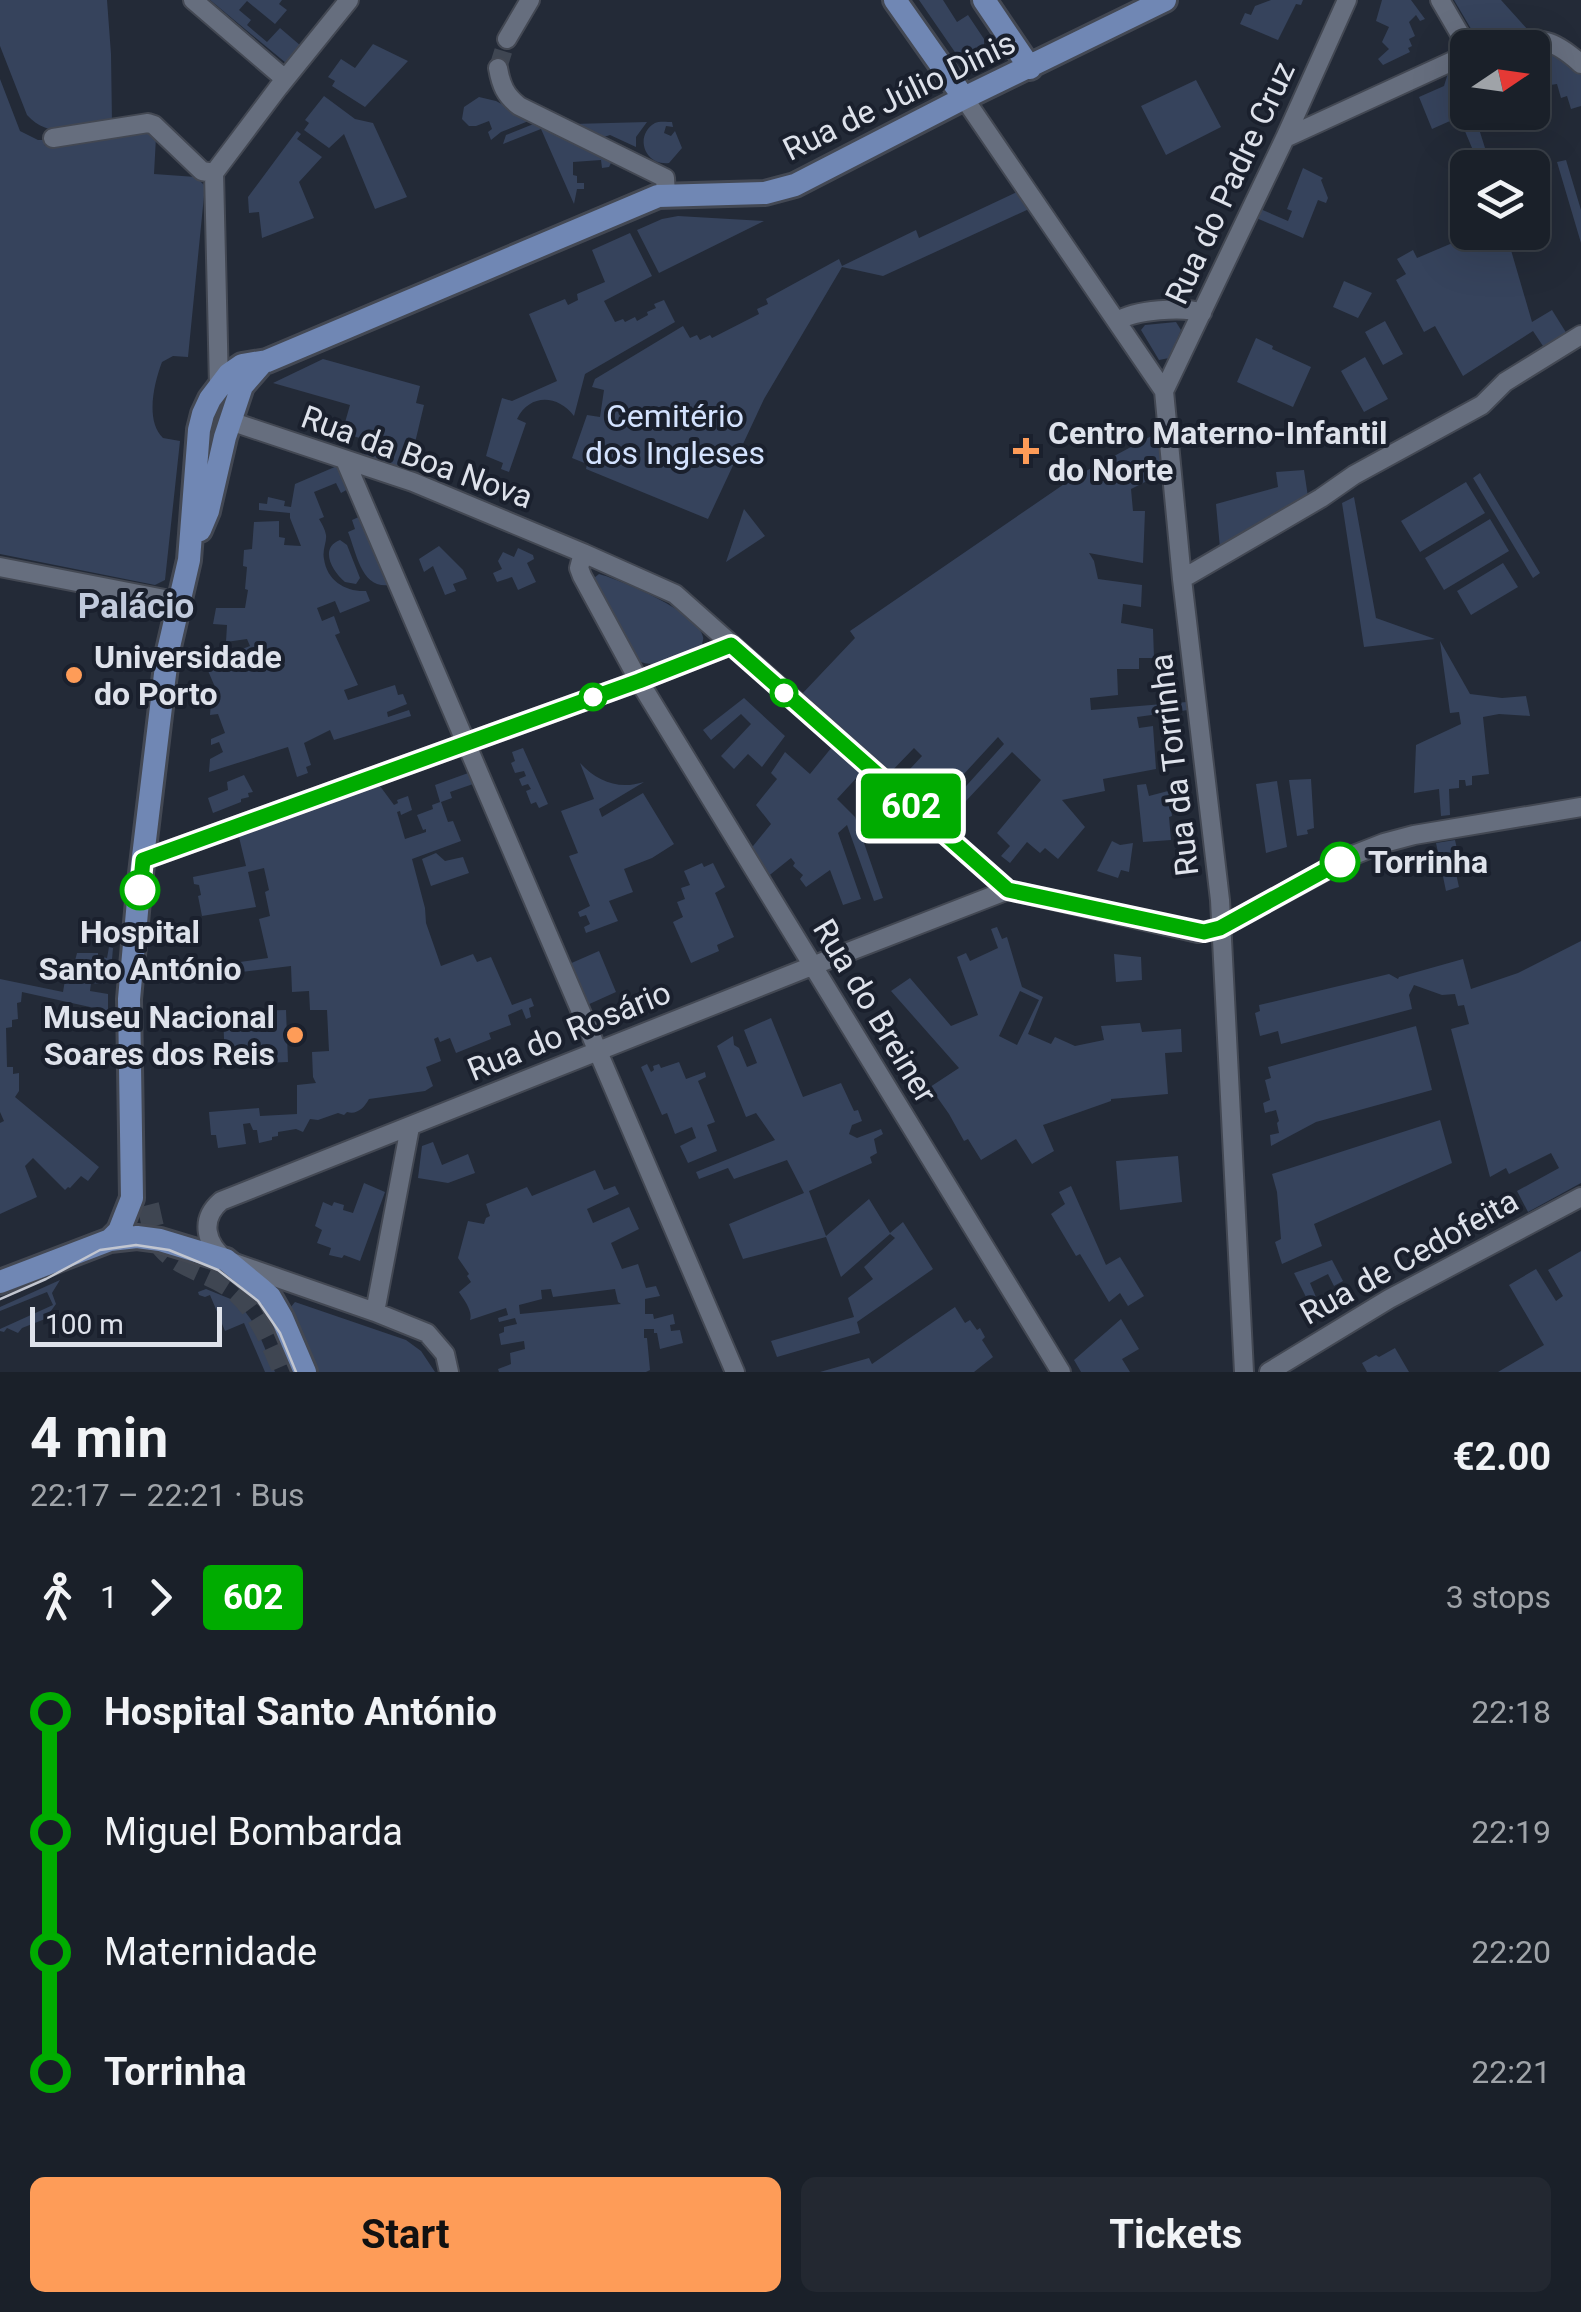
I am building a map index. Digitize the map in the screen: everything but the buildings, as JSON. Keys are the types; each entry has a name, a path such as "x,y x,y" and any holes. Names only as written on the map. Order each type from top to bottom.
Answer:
{"main road":[{"path":"895,0 964,98"},
{"path":"984,0 1030,68"},
{"name":"Rua de Júlio Dinis","path":"219,386 242,364 262,362 665,186 765,193 782,190 1166,0"},
{"path":"189,560 208,511 227,429 242,386 262,362"},
{"path":"219,386 227,429"},
{"path":"160,1240 150,1230 140,1202 129,998 168,650 189,560 199,430 219,386"},
{"path":"110,1240 140,1202"},
{"path":"0,1282 110,1240 160,1240 226,1260 270,1297 305,1372"}],"street":[{"path":"194,0 284,80"},
{"path":"219,386 214,173 349,0"},
{"path":"507,39 530,0"},
{"name":"Rua do Padre Cruz","path":"1164,391 1348,0"},
{"path":"1440,0 1456,30"},
{"path":"1550,42 1564,48 1581,64"},
{"path":"1285,138 1450,60"},
{"path":"498,68 508,98 519,106 665,186"},
{"path":"964,98 1164,391"},
{"path":"53,138 148,123 202,171 214,173"},
{"path":"1118,321 1127,315 1191,309 1202,313"},
{"path":"216,324 236,354 262,362"},
{"path":"1182,579 1354,475 1482,405 1505,382 1581,335"},
{"name":"Rua da Torrinha","path":"1164,391 1220,900 1244,1372"},
{"name":"Rua da Boa Nova","path":"227,429 413,482 675,594 1008,890"},
{"path":"345,460 735,1372"},
{"name":"Rua do Breiner","path":"583,553 579,568 582,576 639,681 1061,1372"},
{"path":"0,567 180,602"},
{"path":"143,860 731,645"},
{"path":"1008,890 1198,932 1220,928 1340,862 1384,843 1581,807"},
{"name":"Rua do Rosário","path":"226,1260 210,1244 206,1226 211,1210 221,1200 1008,890"},
{"path":"375,1312 410,1127"},
{"name":"Rua de Cedofeita","path":"1268,1372 1295,1364 1389,1299 1581,1197"},
{"path":"226,1260 426,1333 445,1354 448,1372"}],"green space":[{"path":"0,0 107,0 112,123 56,130 27,115 0,46"},
{"path":"210,0 282,0 279,4 287,10 275,24 247,1 239,10 251,20 247,25 267,42 280,28 301,46 286,63"},
{"path":"919,0 943,0 957,22 968,15 984,39 984,46 959,58"},
{"path":"1271,0 1303,0 1301,5 1296,4 1278,40 1240,24 1245,13 1251,15 1255,6"},
{"path":"1382,0 1411,0 1425,19 1420,21 1416,15 1409,22 1415,36 1409,39 1410,52 1383,65 1378,59 1389,49 1382,42 1389,27 1376,21"},
{"path":"1454,0 1501,0 1528,30 1472,30"},
{"path":"373,44 408,61 365,107 332,86 335,81 328,77 341,59 355,68"},
{"path":"1550,53 1581,73 1581,106 1571,109 1567,96 1561,98 1557,84 1550,85"},
{"path":"1448,73 1450,121 1432,129 1419,97 1444,86"},
{"path":"0,79 20,131 44,140 45,146 150,130 156,137 154,174 196,177 205,186 188,357 173,356 162,362 154,391 157,431 163,438 180,441 165,580 155,585 0,554"},
{"path":"1196,80 1221,127 1166,155 1141,106"},
{"path":"324,96 355,119 373,123 407,197 375,209 344,134 329,148 304,130 309,123 305,120"},
{"path":"479,97 496,101 531,120 491,140 489,121 469,126 462,119 464,107"},
{"path":"647,122 636,137 636,147 573,124"},
{"path":"672,122 673,127 666,126 664,133 671,136 675,131 682,148 669,163 660,163 648,155 645,135 655,123"},
{"path":"536,123 613,159 609,167 602,168 601,160 573,162 577,183 584,183 584,189 577,189 574,204 541,129 503,144 506,135"},
{"path":"1464,130 1479,130 1486,150 1473,150"},
{"path":"297,131 301,134 297,139 322,157 299,182 314,218 262,238 259,212 249,213 248,197"},
{"path":"1566,160 1581,210 1581,243 1557,162"},
{"path":"1303,168 1323,178 1328,198 1326,203 1318,200 1303,238 1254,217 1258,208 1288,221 1292,211 1287,209"},
{"name":"Cemitério dos Ingleses","path":"1017,192 1029,209 883,276 842,267 764,399 708,519 586,469 587,464 572,458 587,415 600,417 604,390 592,387 595,379 683,326 690,338 712,338 759,314 757,309 768,304 766,299 839,259 842,266 916,230 919,238"},
{"path":"678,216 764,221 659,273 637,230"},
{"path":"630,233 652,276 604,301 615,322 625,322 648,315 656,308 654,304 664,300 675,322 585,374 574,416 552,401 529,405 517,419 526,423 509,472 501,469 503,463 486,456 502,398 512,401 557,381 529,314 565,299 568,305 578,300 577,294 605,282 592,250"},
{"path":"1450,244 1450,250 1511,250 1532,322 1552,310 1567,334 1545,349 1533,331 1463,376 1435,326 1424,332 1396,280 1406,274 1397,259 1413,250 1417,258"},
{"path":"1344,281 1372,293 1358,318 1333,307"},
{"path":"1385,321 1403,354 1383,365 1365,332"},
{"path":"1176,322 1181,330 1169,358 1159,360 1141,330 1145,325"},
{"path":"1256,338 1311,367 1293,407 1237,382"},
{"path":"1365,357 1388,399 1364,412 1341,371"},
{"path":"323,359 420,386 416,403 424,405 408,472 362,456 367,440 342,433 350,405 273,383"},
{"path":"1159,432 1163,473 1131,489 1133,511 1145,511 1143,563 1089,553 1098,579 1142,585 1141,607 1123,604 1121,623 1153,629 1154,658 1139,658 1139,669 1117,669 1118,695 1090,698 1091,710 1187,702 1188,710 1137,717 1139,728 1153,726 1156,769 1103,779 1105,791 1062,800 1085,827 1058,859 1045,848 1040,853 1027,842 1010,863 1001,856 1010,846 997,833 1041,780 1012,752 965,802 958,795 1004,744 998,737 951,788 936,774 931,778 924,772 918,778 910,769 922,756 914,748 888,775 801,695 855,638 850,631 1073,478"},
{"path":"337,466 350,488 341,493 336,483 314,492 324,517 319,519 326,535 326,567 339,584 366,591 370,601 340,613 335,601 317,608 322,621 334,616 340,633 335,635 358,685 344,690 348,700 395,685 407,704 387,712 388,717 409,710 411,716 334,740 330,730 304,743 311,765 306,767 308,773 297,777 288,747 209,772 210,759 223,752 219,742 211,745 211,739 225,733 218,714 210,715 215,687 206,666 250,646 247,639 226,642 227,625 213,624 216,608 245,608 248,590 244,550 252,549 254,522 279,521 279,537 285,538 284,545 301,546 290,513 259,510 259,503 267,504 268,497 285,501 284,506 291,507 295,484"},
{"path":"1304,470 1308,497 1220,548 1216,504 1278,487 1276,472"},
{"path":"1480,473 1540,573 1533,578 1473,478"},
{"path":"1466,482 1485,513 1420,552 1401,521"},
{"path":"1354,497 1376,618 1435,639 1364,647 1342,503"},
{"path":"744,509 765,536 726,562"},
{"path":"361,516 390,585 372,582 358,559 348,532 355,529 352,520"},
{"path":"1490,519 1509,551 1444,590 1425,558"},
{"path":"340,540 347,545 360,578 356,584 345,582 330,560 330,548"},
{"path":"439,546 467,579 453,584 456,591 445,595 433,566 424,572 419,559"},
{"path":"518,548 533,555 534,559 527,563 536,582 518,590 512,577 497,582 493,573 502,569 498,561 503,552 514,557"},
{"path":"1503,563 1518,587 1471,615 1457,591"},
{"path":"599,574 675,608 699,628 702,645 663,663 638,661 594,584"},
{"path":"1440,641 1470,694 1526,696 1530,716 1483,717 1489,774 1472,776 1472,785 1466,786 1465,780 1459,780 1459,788 1449,789 1450,815 1441,816 1439,789 1414,793 1416,745 1461,724 1459,712 1450,713"},
{"path":"744,698 785,736 762,767 748,754 734,769 721,756 751,724 741,714 711,740 703,730"},
{"path":"832,747 861,773 837,799 855,817 883,898 874,901 847,825 838,833 861,899 843,905 830,870 806,887 791,858 766,878 749,851 771,824 756,805 777,779 771,773 785,752 810,774"},
{"path":"523,748 548,804 539,808 536,802 531,804 526,791 531,789 528,784 522,786 519,779 526,776 524,771 515,773 511,763 515,761 512,752"},
{"path":"580,763 609,783 644,782 599,809 602,817 643,793 674,844 624,869 633,892 609,901 618,921 586,933 584,927 590,924 586,915 580,917 578,912 590,906 569,856 578,853 561,811 594,799"},
{"path":"471,772 476,783 450,792 452,798 441,802 461,841 412,859 426,923 441,966 473,954 477,962 491,957 512,1005 531,998 531,1017 526,1019 522,1009 508,1015 511,1025 489,1033 491,1039 456,1053 450,1038 440,1042 438,1037 434,1039 441,1061 426,1067 433,1086 425,1091 369,1099 357,1112 310,1119 303,1132 278,1132 272,1140 259,1143 257,1130 250,1123 243,1124 246,1144 218,1148 216,1135 211,1135 209,1112 259,1108 260,1116 297,1114 297,1085 316,1083 312,1052 329,1051 327,1010 310,1010 309,991 292,992 291,966 198,977 197,968 268,958 259,919 270,916 265,892 269,890 264,868 248,872 256,907 202,916 199,885 194,884 193,877 246,866 238,833 377,782 394,805 408,796 412,810 401,815 397,812 405,839 426,832 417,815 440,802 435,785"},
{"path":"244,775 253,792 248,793 249,797 213,813 208,798 228,790 227,782"},
{"path":"1311,779 1314,828 1297,836 1289,780"},
{"path":"1277,781 1287,847 1266,853 1256,784"},
{"path":"1146,784 1149,796 1168,791 1171,840 1143,842 1137,785"},
{"path":"1455,840 1461,867 1455,869 1459,887 1446,891 1436,843"},
{"path":"1112,841 1120,845 1133,843 1129,872 1121,870 1118,878 1097,871"},
{"path":"436,853 445,861 463,857 469,873 431,886 422,859"},
{"path":"702,863 704,867 713,863 725,887 715,893 734,937 717,945 719,951 691,963 673,922 683,917 677,902 685,899 681,888 690,885 684,871"},
{"path":"997,927 1002,939 1007,937 1022,987 1043,997 1028,1034 1051,1044 1055,1037 1075,1046 1104,1040 1101,1026 1140,1023 1142,1032 1181,1029 1182,1052 1165,1053 1168,1094 1111,1099 1043,1125 1054,1151 1032,1164 1016,1139 981,1160 968,1139 964,1141 930,1087 959,1068 891,991 910,978 951,1026 978,1015 957,957 966,953 970,961 998,948 991,929","holes":["1020,991 1039,1000 1017,1045 999,1036"]},
{"path":"1581,941 1581,1183 1528,1212 1517,1191 1559,1168 1551,1153 1509,1174 1506,1168 1490,1177 1451,1029 1469,1024 1464,1005 1458,1006 1455,994 1442,995 1414,985 1409,995 1412,1009 1281,1044 1278,1031 1260,1036 1255,1013 1260,1011 1259,1005 1389,974 1398,979 1463,959 1471,989 1518,973"},
{"path":"109,947 113,948 111,971 105,971 103,984 91,983 90,991 108,994 108,1011 22,992 21,1002 17,1003 18,1019 6,1028 7,1067 13,1067 13,1074 19,1073 15,1097 99,1167 88,1181 81,1176 65,1190 33,1158 25,1166 37,1197 0,1214 0,1123 4,1121 0,1112 0,979 63,992 77,953 98,953 107,958"},
{"path":"599,951 616,992 585,1006 567,965"},
{"path":"1114,954 1141,957 1142,980 1116,982"},
{"path":"286,1010 288,1062 225,1065 223,1012"},
{"path":"771,1018 803,1097 841,1083 862,1121 852,1125 849,1134 857,1138 881,1129 883,1134 874,1139 877,1153 870,1157 872,1163 809,1191 826,1236 869,1199 890,1233 903,1222 933,1269 857,1322 860,1333 777,1357 771,1341 854,1317 848,1298 873,1279 864,1267 895,1238 890,1234 841,1277 826,1237 743,1259 729,1224 804,1193 787,1160 734,1179 728,1168 699,1179 696,1172 775,1140 756,1113 746,1117 717,1046 733,1036 747,1067 757,1063 744,1030"},
{"path":"1416,1026 1432,1090 1316,1122 1271,1146 1270,1135 1279,1133 1279,1121 1276,1110 1265,1113 1263,1103 1270,1100 1265,1080 1271,1078 1268,1067"},
{"path":"679,1062 686,1079 705,1072 706,1077 698,1081 715,1122 707,1125 717,1151 688,1163 680,1146 696,1138 692,1127 675,1134 641,1067 647,1064 651,1072 653,1066 659,1064 661,1068"},
{"path":"1440,1120 1452,1163 1314,1224 1322,1246 1282,1264 1275,1242 1281,1239 1272,1174"},
{"path":"433,1142 442,1165 468,1154 475,1173 448,1183 418,1178 422,1146"},
{"path":"1178,1156 1182,1202 1120,1210 1116,1161"},
{"path":"595,1170 604,1190 615,1186 619,1194 587,1209 593,1223 629,1207 639,1229 611,1243 622,1269 638,1264 646,1288 656,1286 660,1296 645,1299 645,1314 653,1314 654,1319 673,1314 675,1324 670,1325 671,1331 680,1330 683,1343 660,1349 654,1329 644,1329 650,1370 646,1372 499,1372 498,1369 511,1364 510,1353 525,1349 524,1341 501,1345 499,1334 504,1327 517,1324 515,1318 499,1322 498,1318 508,1315 506,1308 470,1320 469,1309 459,1292 471,1282 458,1258 468,1221 484,1224 490,1216 486,1204 527,1187 532,1196","holes":["551,1289 553,1297 615,1289 621,1304 520,1314 519,1305 542,1299 541,1290"]},
{"path":"364,1183 385,1192 360,1261 329,1255 331,1248 317,1243 322,1230 315,1226 323,1202 344,1205 343,1210 353,1213"},
{"path":"1071,1186 1106,1265 1120,1257 1144,1296 1128,1306 1120,1293 1109,1302 1051,1214 1065,1204 1059,1192"},
{"path":"1581,1251 1581,1372 1498,1372 1544,1345 1509,1285 1536,1269 1556,1301 1563,1296 1548,1270"},
{"path":"1332,1260 1343,1281 1334,1286 1328,1274 1310,1283 1316,1297 1308,1301 1294,1273"},
{"path":"60,1280 52,1293 56,1304 45,1319 18,1333 7,1328 0,1331 53,1305 47,1292 0,1311 0,1307"},
{"path":"206,1289 238,1302 255,1325 275,1372 265,1372 244,1323 225,1331 210,1295 199,1295"},
{"path":"295,1302 406,1340 421,1351 435,1372 310,1372 285,1314"},
{"path":"955,1307 965,1323 970,1320 977,1330 980,1328 985,1337 982,1340 993,1357 974,1372 820,1372 869,1358 872,1364"},
{"path":"1121,1319 1139,1349 1122,1359 1130,1372 1081,1372 1074,1360"},
{"path":"1395,1348 1409,1372 1367,1372 1362,1363"}],"tunnel":[{"path":"498,68 507,39"},
{"path":"148,1205 155,1234 165,1250 228,1285 245,1300 265,1329 284,1372"}],"tram line":[{"path":"0,1299 100,1250 136,1245 169,1250 218,1270 258,1301 280,1333 296,1372"}],"bus line":[{"name":"602","path":"140,890 143,860 731,645 1008,890 1204,932 1220,928 1340,862"}],"place":[{"name":"Centro Materno-Infantil do Norte","path":"1026,451"},
{"name":"Universidade do Porto","path":"74,675"},
{"name":"Torrinha","path":"1340,862"},
{"name":"Hospital Santo António","path":"140,890"},
{"name":"Museu Nacional Soares dos Reis","path":"295,1035"}],"district":[{"name":"Palácio","path":"136,606"}]}
